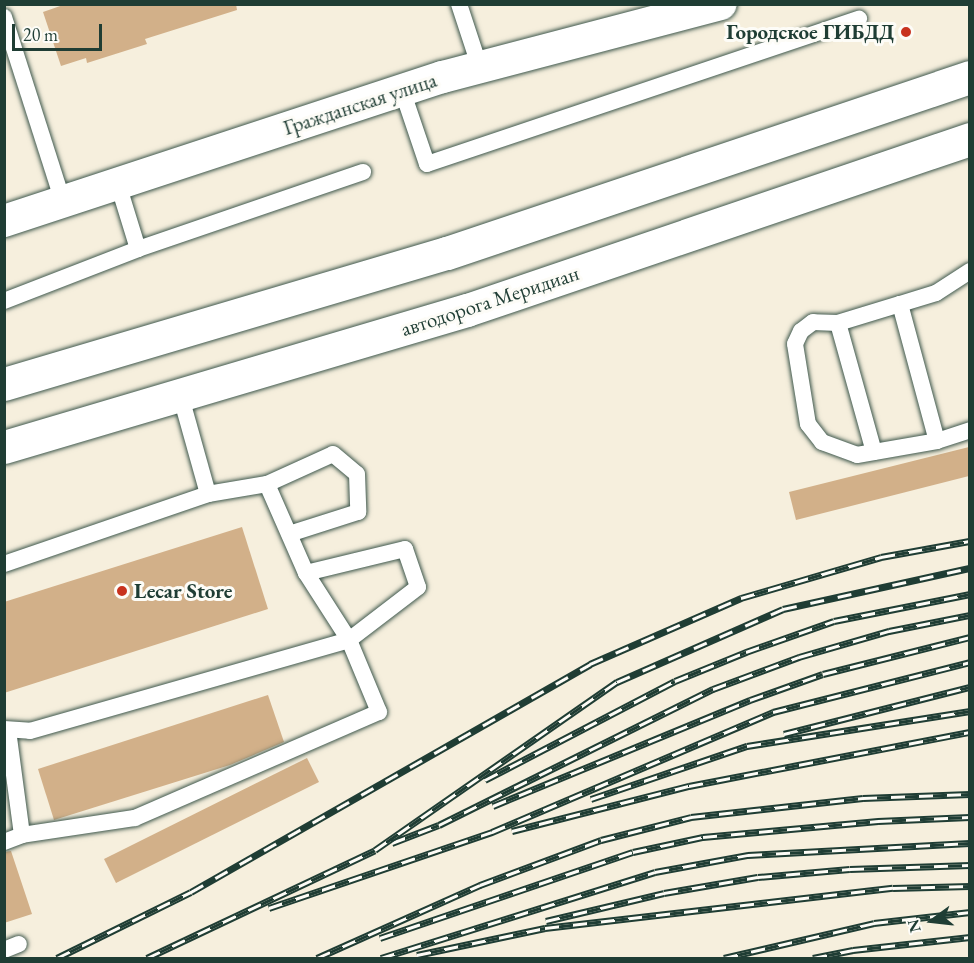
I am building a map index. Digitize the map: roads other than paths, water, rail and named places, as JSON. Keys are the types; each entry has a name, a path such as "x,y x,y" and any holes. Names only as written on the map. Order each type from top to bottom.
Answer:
{"main road":[{"path":"4,384 447,253 969,77"},
{"name":"автодорога Меридиан","path":"4,447 467,310 969,139"}],"street":[{"name":"Гражданская улица","path":"4,221 402,90 721,4"}],"lane":[{"path":"459,4 480,68"},
{"path":"4,17 63,202"},
{"path":"402,90 427,164 859,19"},
{"path":"4,301 138,249 363,172"},
{"path":"118,184 138,249"},
{"path":"969,271 936,293 838,323 813,322 801,331 795,344 808,424 822,442 856,455 937,441 969,430"},
{"path":"900,304 937,441"},
{"path":"838,323 874,453"},
{"path":"181,396 208,494"},
{"path":"4,564 208,494 267,484 333,454 357,474 357,512 289,534"},
{"path":"4,842 22,835 135,818 380,712 349,640 306,573 267,484"},
{"path":"22,835 6,730 30,731 349,640 418,587 405,549 306,573"}],"railway":[{"path":"57,958 191,892 590,664 741,598 881,557 970,541"},
{"path":"147,958 375,850 617,682 783,609 970,568"},
{"path":"485,780 675,681 746,652 834,621 970,594"},
{"path":"392,843 439,825 713,689 799,657 889,631 970,615"},
{"path":"493,806 750,700 823,674 970,637"},
{"path":"269,908 492,832 773,712 970,662"},
{"path":"784,734 970,687"},
{"path":"591,799 747,746 970,711"},
{"path":"512,831 689,786 970,732"},
{"path":"317,958 480,885 601,840 691,817 863,798 970,794"},
{"path":"380,938 633,852 703,837 878,821 970,817"},
{"path":"381,958 655,872 748,855 970,843"},
{"path":"546,921 664,893 758,877 850,869 970,865"},
{"path":"417,955 545,928 893,888 970,886"},
{"path":"724,958 874,923 970,912"},
{"path":"813,958 853,950 970,937"}],"place":[{"name":"Городское ГИБДД","path":"906,32"},
{"name":"Lecar Store","path":"122,591"}]}
